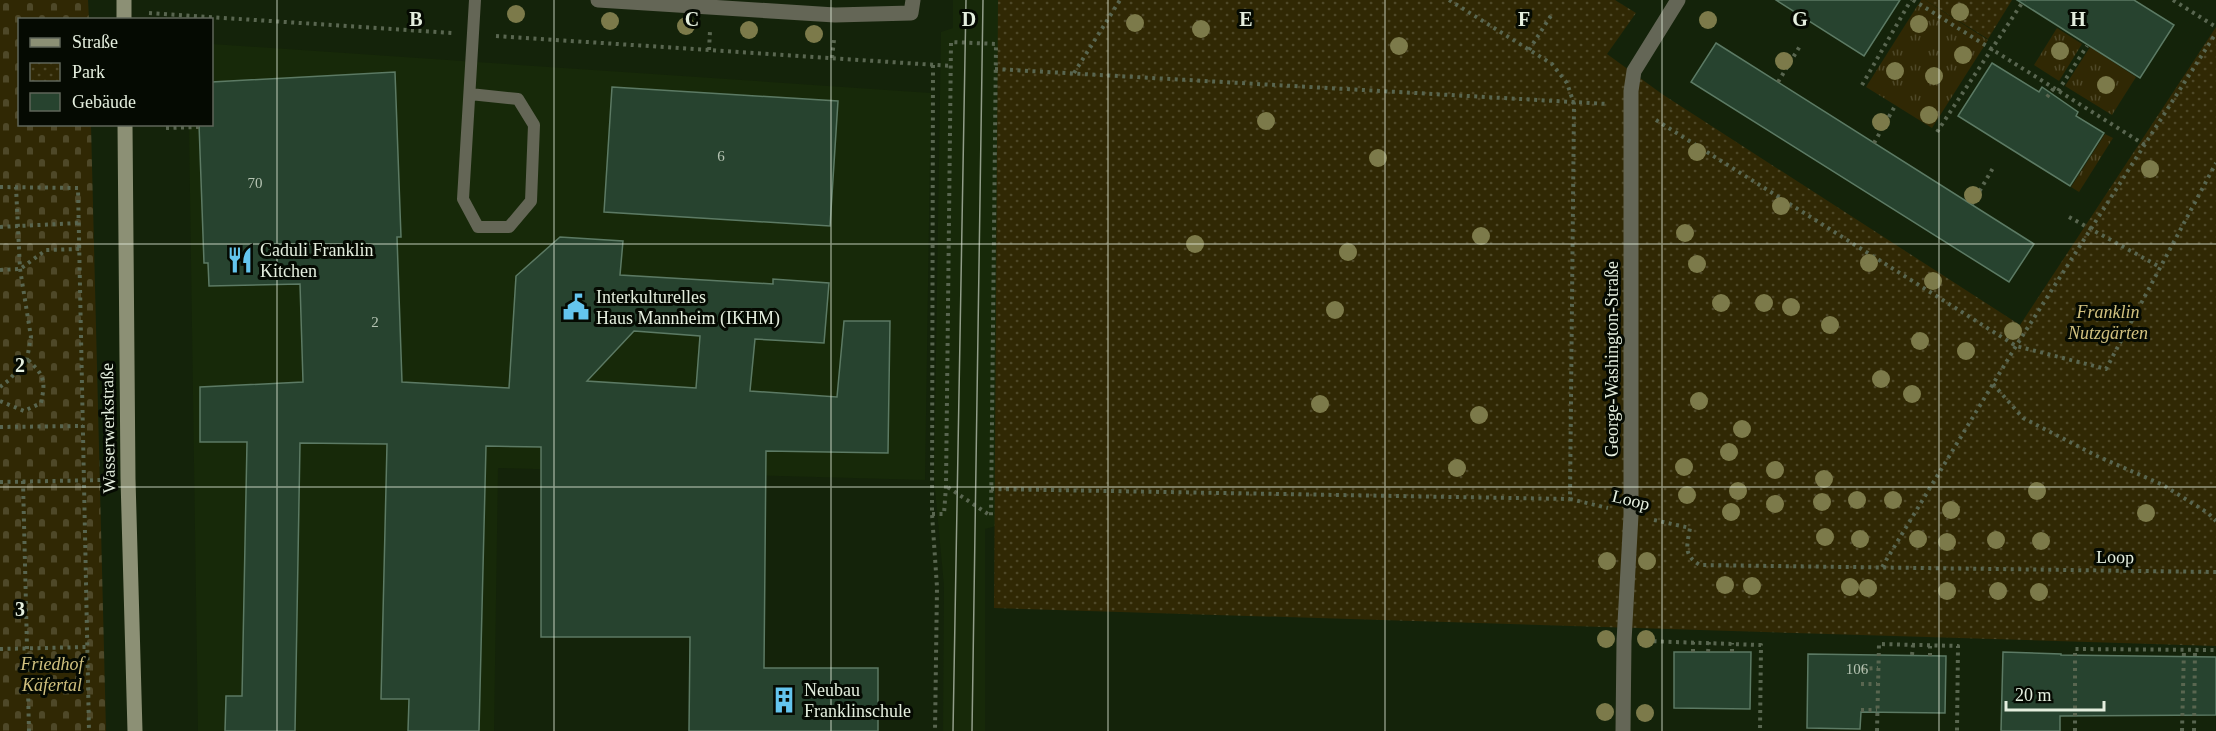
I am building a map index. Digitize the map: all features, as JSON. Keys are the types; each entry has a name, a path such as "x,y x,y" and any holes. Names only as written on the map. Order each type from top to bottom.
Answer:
{"street":[{"path":"598,0 835,15 911,13 913,0"},
{"name":"George-Washington-Straße","path":"1623,731 1624,641 1631,514 1631,105 1634,71 1678,0"},
{"name":"Wasserwerkstraße","path":"125,126 128,479 135,731"}],"lane":[{"path":"470,94 518,99 534,125 531,201 508,227 477,227 463,199 475,0"}],"path":[{"path":"1074,74 1120,0"},
{"path":"1449,0 1552,64 1568,83 1574,104 1570,499"},
{"path":"1862,85 1912,0 2145,145"},
{"path":"1937,132 2024,0"},
{"path":"2173,0 2216,27"},
{"path":"124,10 951,66"},
{"path":"1529,50 1552,14"},
{"path":"1881,567 2016,346 2216,33"},
{"path":"2211,40 2216,44"},
{"path":"932,514 944,514 946,486 951,42 996,44 991,516 946,486"},
{"path":"1778,82 1800,46"},
{"path":"2048,97 2086,46"},
{"path":"933,65 932,514 937,586 935,731"},
{"path":"995,69 1574,104 1631,105 2016,346 2106,369 2216,163"},
{"path":"1874,142 1895,106"},
{"path":"165,128 199,127"},
{"path":"1972,204 1993,168"},
{"path":"0,187 78,188 88,731"},
{"path":"0,387 27,359 31,337 20,269 16,187"},
{"path":"2069,217 2161,267"},
{"path":"0,227 79,224"},
{"path":"0,270 20,269 46,250 79,249"},
{"path":"0,401 24,411 40,403 44,386 41,372 27,359"},
{"path":"1993,384 2023,418 2097,456 2163,485 2208,513 2216,521"},
{"path":"0,428 83,426"},
{"path":"0,482 128,479"},
{"path":"23,481 29,731"},
{"name":"Loop","path":"991,489 1570,499 1690,528 1687,550 1691,560 1700,565 2216,572"},
{"path":"1624,641 1761,645 1760,731"},
{"path":"1693,642 1693,652"},
{"path":"1708,642 1708,652"},
{"path":"1732,643 1732,652"},
{"path":"1877,731 1879,644 1959,646 1958,731"},
{"path":"1912,656 1913,645"},
{"path":"1930,646 1930,656"},
{"path":"0,649 87,647"},
{"path":"2108,648 2110,655"},
{"path":"2122,648 2128,655"},
{"path":"2075,731 2075,649 2216,650"},
{"path":"2148,649 2148,655"},
{"path":"2182,731 2184,649"},
{"path":"2194,731 2195,649"},
{"path":"1862,669 1878,668"},
{"path":"1861,684 1877,684"},
{"path":"1861,710 1877,710"}],"shaded area":[{"path":"953,0 1003,0 1000,525 985,529 985,731 943,731 944,586 934,478 941,32 953,28"},
{"path":"213,44 931,93 925,480 498,468 494,731 198,731 189,126 213,126"}],"green space":[{"name":"Friedhof Käfertal","path":"0,0 88,0 89,18 18,18 18,126 91,126 106,731 0,731"},
{"name":"Franklin Nutzgärten","path":"998,0 1615,0 1636,13 1607,54 1662,94 2020,325 2216,27 2216,646 994,608"},
{"path":"1921,0 1925,0 1988,40 1932,128 1866,87"},
{"path":"1925,0 2012,0 1988,39"},
{"path":"2057,28 2082,44 2059,81 2034,65"},
{"path":"2090,47 2136,77 2112,115 2065,86"},
{"path":"2105,134 2113,138 2079,192 2071,187"}],"building":[{"path":"1776,0 1900,0 1864,56"},
{"path":"2017,0 2134,0 2174,25 2140,78"},
{"path":"1716,43 2034,244 2009,282 1691,82"},
{"path":"1992,63 2039,92 2042,87 2078,112 2076,116 2104,133 2070,186 1958,116"},
{"path":"395,72 401,237 397,237 402,382 509,388 516,276 560,237 623,241 620,275 773,284 773,279 829,283 824,343 755,339 750,391 837,397 844,321 890,321 888,453 766,451 764,668 878,668 878,731 689,731 690,637 541,637 541,447 486,446 479,731 408,731 409,699 381,699 387,444 300,443 295,731 225,731 226,696 242,696 247,442 200,442 200,387 303,382 300,284 209,286 208,263 204,263 199,126 213,126 213,82","holes":["634,331 700,336 696,388 587,381"]},
{"path":"612,87 838,101 830,226 604,212"},
{"path":"1674,652 1751,652 1750,709 1674,708"},
{"path":"2003,652 2216,657 2216,715 2060,716 2060,731 2001,731"},
{"path":"1808,654 1946,656 1945,713 1861,712 1860,729 1807,728"}],"tram line":[{"path":"953,731 966,0"},
{"path":"972,731 983,0"}],"place":[{"name":"Caduli Franklin Kitchen","path":"240,260"},
{"name":"Interkulturelles Haus Mannheim (IKHM)","path":"576,307"},
{"name":"Neubau Franklinschule","path":"784,700"}]}
